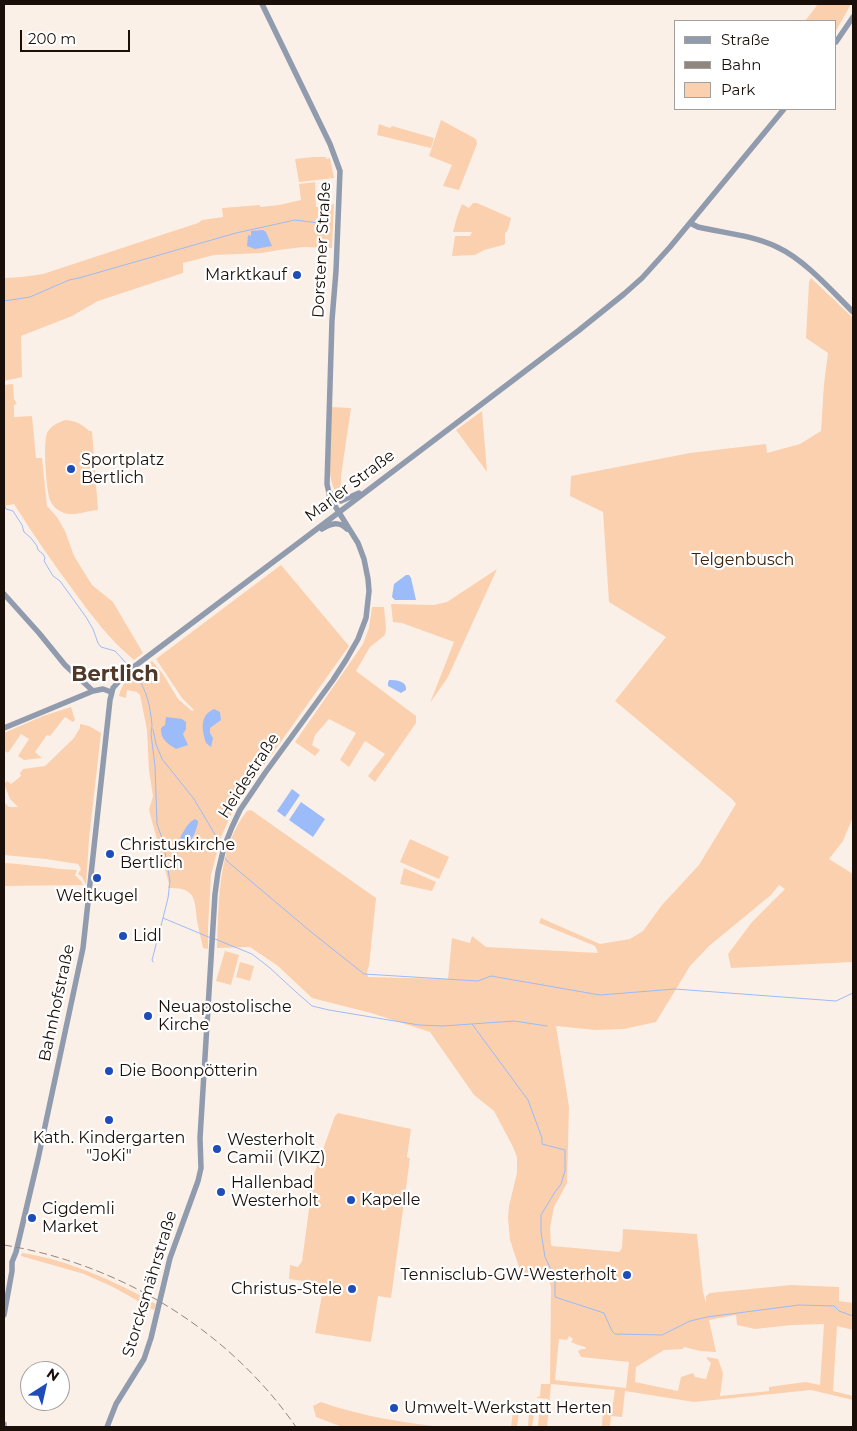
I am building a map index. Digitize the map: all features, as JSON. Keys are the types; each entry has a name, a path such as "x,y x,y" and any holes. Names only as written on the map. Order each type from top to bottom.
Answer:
{"main road":[{"name":"Dorstener Straße","path":"262,4 330,144 340,171 332,320 327,484 330,498 339,512"},
{"path":"837,41 853,17"},
{"name":"Marler Straße","path":"111,692 126,672 618,300 655,264 690,224 783,110"},
{"path":"690,224 764,242 790,254 801,262 853,312"},
{"path":"327,484 330,494 334,498 341,500 370,488"},
{"name":"Heidestraße","path":"200,1173 200,1138 212,938 218,872 224,847 246,800 333,680 354,648 366,618 369,591 367,569 358,543 339,512"},
{"path":"305,538 336,523 344,526 358,543"},
{"path":"4,594 65,665 93,691"},
{"path":"4,728 93,691 102,689 111,692"},
{"name":"Bahnhofstraße","path":"4,1315 12,1262 38,1159 83,952 111,692"},
{"name":"Storcksmährstraße","path":"107,1427 116,1404 142,1363 154,1329 172,1252 200,1173"}],"green space":[{"path":"818,4 851,4 837,29 837,20 806,20"},
{"path":"441,120 476,139 477,144 459,190 443,186 452,165 429,156"},
{"path":"379,124 434,138 431,148 377,135"},
{"path":"330,158 334,178 299,182 295,159"},
{"path":"315,182 316,207 334,204 332,248 303,247 262,253 214,255 183,263 183,273 98,301 72,316 21,336 22,377 4,381 4,278 43,274 198,223 202,220 223,217 222,208 260,205 260,207 301,200 299,184"},
{"path":"473,203 511,218 508,230 505,233 505,244 484,250 475,255 452,256 455,236 470,236 472,232 453,232 462,204 469,208"},
{"name":"Telgenbusch","path":"811,278 853,318 853,817 843,841 829,859 853,874 853,962 731,968 728,954 752,922 785,889 779,885 771,895 709,946 690,966 656,1022 624,1029 595,1030 556,1026 569,1107 567,1183 554,1207 550,1228 552,1246 619,1252 622,1248 623,1229 697,1234 703,1292 706,1303 706,1296 710,1293 791,1285 839,1287 839,1301 853,1303 853,1330 837,1326 833,1391 853,1396 853,1400 811,1390 694,1402 625,1391 622,1417 611,1416 610,1427 602,1427 603,1410 612,1410 615,1390 551,1384 547,1427 538,1427 539,1414 536,1414 537,1412 547,1412 548,1399 537,1397 540,1396 541,1384 550,1384 551,1287 545,1275 526,1275 521,1273 510,1240 509,1206 517,1173 517,1157 494,1111 474,1095 430,1032 371,1013 312,998 278,966 250,947 217,948 219,894 225,859 237,826 247,811 251,810 376,898 367,971 368,977 448,979 452,938 470,943 472,936 486,947 598,953 595,946 539,923 541,918 600,944 630,939 643,931 662,905 699,865 736,804 615,701 666,637 609,602 603,512 570,496 571,476 690,453 766,444 767,453 800,444 821,431 828,353 806,338 809,282","holes":["736,1315 737,1325 755,1329 824,1324 820,1385 805,1382 769,1387 769,1391 720,1396 723,1373 718,1359 707,1357 711,1363 706,1379 695,1377 693,1373 681,1377 678,1391 635,1382 636,1367 664,1350 683,1349 684,1347 716,1352 709,1320","569,1336 573,1339 571,1342 585,1347 586,1349 578,1351 581,1357 629,1362 626,1388 555,1380 559,1339 567,1340"]},
{"path":"13,384 14,399 17,404 14,405 14,417 32,416 36,458 42,458 47,506 57,517 65,531 74,556 92,585 113,602 143,653 134,660 109,636 87,609 14,504 4,506 4,385"},
{"path":"330,407 351,408 341,476 341,493 337,494 330,476 329,464"},
{"path":"482,411 487,472 456,430"},
{"name":"Sportplatz Bertlich","path":"66,420 79,423 89,431 92,431 98,510 73,514 64,513 55,508 50,500 47,487 45,446 47,433 53,426"},
{"path":"281,565 349,646 235,806 221,837 211,875 208,949 203,948 192,896 184,889 168,888 169,884 149,810 153,796 149,771 147,730 140,695 137,692 127,690 126,698 119,696 127,679 152,661 163,674 178,699 192,711 194,710 182,698 156,659"},
{"path":"497,569 448,677 430,703 454,642 402,623 393,622 391,604 434,605 447,602"},
{"path":"372,607 384,607 385,635 370,647 356,671 416,716 416,723 375,782 368,776 385,754 365,741 349,767 340,760 356,733 329,719 315,735 312,745 320,750 315,756 295,742 363,644 369,628"},
{"path":"71,707 75,720 73,722 65,717 50,736 47,735 35,752 42,758 24,760 18,756 29,739 21,734 8,753 5,751 4,753 4,733 43,716"},
{"path":"80,724 89,726 101,733 89,839 86,885 78,874 81,869 78,864 4,855 4,802 9,807 18,807 10,799 4,784 7,781 11,784 21,776 20,773 23,769 45,766 74,738 80,728"},
{"path":"410,839 449,857 439,879 400,862"},
{"path":"4,863 77,870 75,875 83,885 4,886"},
{"path":"404,868 436,882 432,891 400,884"},
{"path":"225,951 239,955 231,985 216,981"},
{"path":"240,962 254,966 250,981 236,977"},
{"path":"338,1113 411,1129 407,1157 410,1158 391,1298 378,1296 371,1342 315,1333 324,1284 289,1279 290,1265 298,1267 302,1261 310,1202 306,1200 335,1116"},
{"path":"22,1253 40,1256 91,1272 156,1304 154,1310 113,1287 84,1274 21,1256"},
{"path":"321,1402 380,1418 441,1427 342,1427 316,1417 313,1406"},
{"path":"513,1411 534,1413 532,1427 528,1427 529,1414 519,1413 517,1427 511,1427"}],"water":[{"path":"263,230 266,232 272,246 255,249 247,246 248,235 251,236 251,231"},
{"path":"406,575 409,575 411,578 416,600 395,600 392,597 394,584"},
{"path":"389,680 403,683 406,690 401,693 388,686"},
{"path":"214,709 220,712 221,720 210,728 213,738 211,747 206,743 203,724 206,715"},
{"path":"166,717 182,719 186,722 186,729 183,734 188,745 176,749 165,741 161,728 165,725"},
{"path":"292,789 300,795 285,817 277,811"},
{"path":"301,802 325,819 313,837 289,820"},
{"path":"195,819 198,821 198,824 193,837 187,845 182,843 180,838 188,824"}],"waterway":[{"path":"4,301 30,297 69,280 236,233 295,220 327,224"},
{"path":"4,504 6,509 13,511 24,532 43,554 44,561 53,576 60,581 86,617 101,647 115,651 127,664"},
{"path":"136,674 147,698 152,725"},
{"path":"152,726 157,824 163,841 170,881 163,918 211,938"},
{"path":"153,729 162,759 194,799 217,838 219,847"},
{"path":"225,858 310,931 364,974 478,981 491,976 600,995 675,989 836,1001 853,993"},
{"path":"153,962 163,918"},
{"path":"215,939 252,954 312,1006 419,1025 443,1026 514,1021 547,1026"},
{"path":"472,1024 528,1100 542,1138 542,1144 565,1150 565,1171 561,1184 541,1215 541,1232 545,1257 555,1278 555,1297 604,1313 615,1334 662,1335 690,1321 707,1317 799,1305 834,1306 839,1311 853,1316"}],"railway":[{"path":"4,1245 47,1254 89,1268 130,1285 168,1307 205,1332 238,1360 269,1392 296,1427"}],"place":[{"name":"Marktkauf","path":"297,275"},
{"name":"Sportplatz Bertlich","path":"71,469"},
{"name":"Christuskirche Bertlich","path":"110,854"},
{"name":"Weltkugel","path":"97,878"},
{"name":"Lidl","path":"123,936"},
{"name":"Neuapostolische Kirche","path":"148,1016"},
{"name":"Die Boonpötterin","path":"109,1071"},
{"name":"Kath. Kindergarten \"JoKi\"","path":"109,1120"},
{"name":"Westerholt Camii (VIKZ)","path":"217,1149"},
{"name":"Hallenbad Westerholt","path":"221,1192"},
{"name":"Kapelle","path":"351,1200"},
{"name":"Cigdemli Market","path":"32,1218"},
{"name":"Tennisclub-GW-Westerholt","path":"627,1275"},
{"name":"Christus-Stele","path":"352,1289"},
{"name":"Umwelt-Werkstatt Herten","path":"394,1408"}],"district":[{"name":"Bertlich","path":"115,675"}]}
